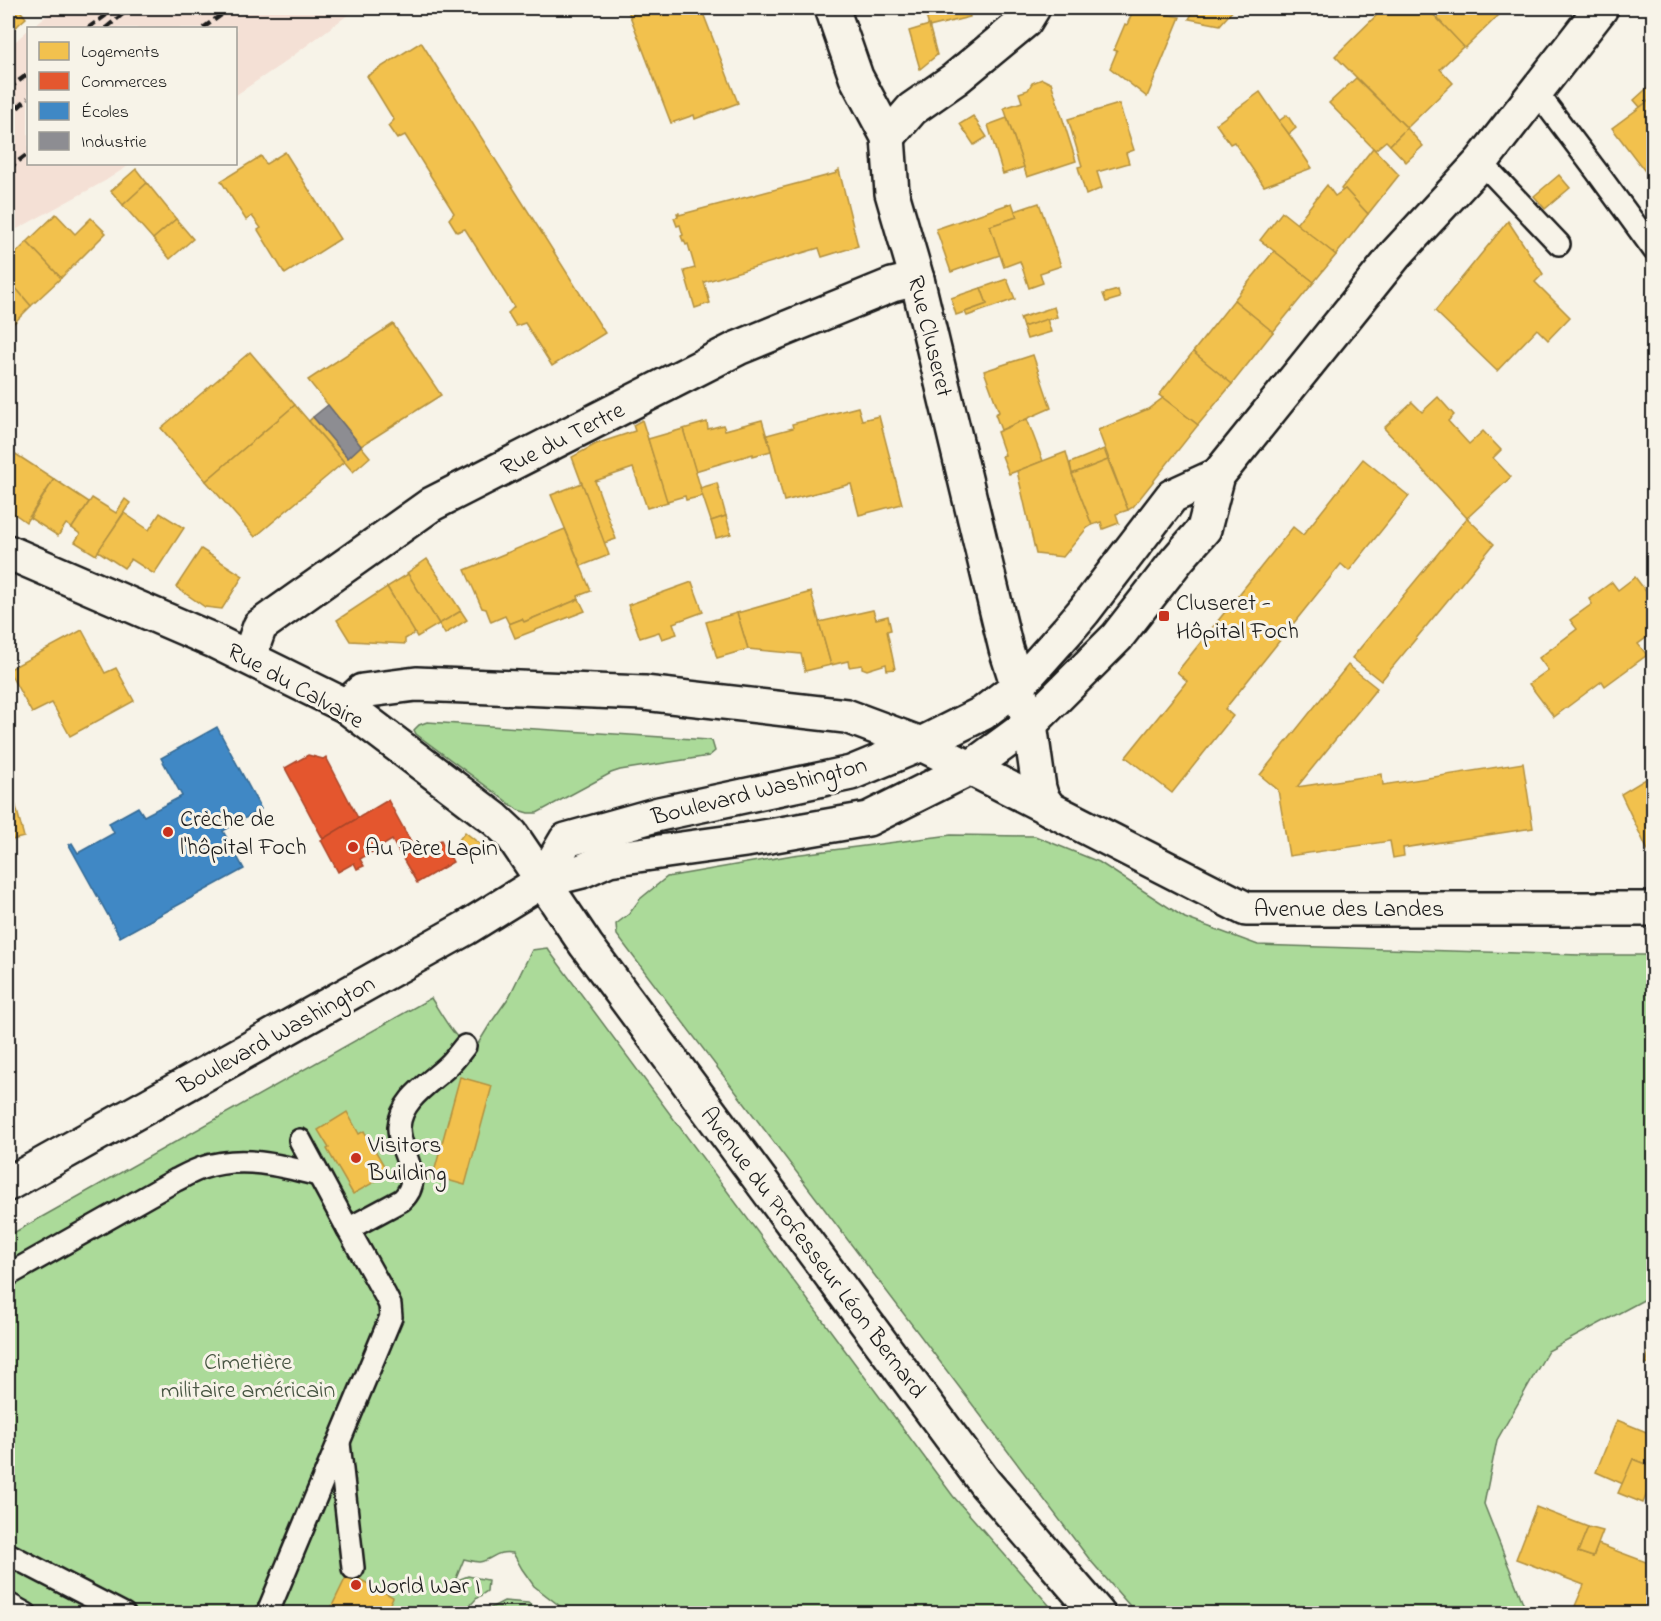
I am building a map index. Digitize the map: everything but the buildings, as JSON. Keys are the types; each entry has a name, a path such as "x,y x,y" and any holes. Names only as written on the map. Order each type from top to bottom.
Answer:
{"street":[{"path":"832,8 856,77 888,137 912,110 955,79 1025,21 1033,8"},
{"path":"1218,475 1396,254 1481,162 1601,8"},
{"name":"Rue Cluseret","path":"888,137 892,193 917,279 1006,649 1030,724"},
{"name":"Rue du Tertre","path":"249,657 261,626 432,504 738,348 892,285 917,279"},
{"name":"Boulevard Washington","path":"542,881 566,840 659,814 851,772 921,744 984,713 1018,686 1084,611 1172,496 1218,475"},
{"name":"Boulevard Washington","path":"8,1184 466,928 542,881 582,871 609,859 746,840 868,819 970,768 1030,724 1117,637 1204,529 1218,475"},
{"name":"Rue du Calvaire","path":"8,552 249,657 346,706 495,819 511,834 542,881"},
{"name":"Avenue des Landes","path":"346,706 362,691 416,684 644,693 846,716 921,744 1246,909 1653,909"},
{"path":"1030,724 1039,788 1042,798 1050,809"},
{"name":"Avenue du Professeur Léon Bernard","path":"542,881 593,954 985,1483 1098,1614"}],"lane":[{"path":"1536,91 1653,250"},
{"path":"1481,162 1559,244"},
{"path":"348,1229 402,1200 407,1195 413,1184 411,1168 401,1144 399,1125 405,1107 427,1083 450,1064 465,1046"},
{"path":"267,1614 391,1317 390,1305 385,1295 300,1140"},
{"path":"8,1275 176,1180 203,1168 234,1162 260,1161 318,1175"},
{"path":"339,1442 353,1568"},
{"path":"8,1554 124,1614"},
{"path":"8,1604 26,1614"}],"shaded area":[{"path":"56,8 357,8 237,94 237,27 32,27"},
{"path":"27,31 27,165 129,165 105,181 8,234 8,48"}],"green space":[{"path":"427,722 709,740 712,741 715,751 709,756 620,770 537,813 528,813 518,810 416,734 414,730"},
{"path":"951,835 1035,836 1099,862 1185,918 1258,945 1580,955 1653,955 1653,1295 1548,1351 1497,1440 1484,1504 1527,1613 1136,1613 1090,1560 617,935 616,924 629,914 640,899 667,877 793,855"},
{"name":"Cimetière militaire américain","path":"547,948 953,1496 1056,1613 569,1613 534,1586 513,1553 507,1552 479,1562 464,1559 455,1581 468,1576 488,1580 487,1591 463,1613 8,1613 8,1236 431,998 455,1034 473,1052 509,997 532,950"},
{"path":"504,1601 528,1603 541,1613 481,1613"}],"railway":[{"path":"89,27 116,8"},
{"path":"107,27 130,8"},
{"path":"204,27 231,8"},
{"path":"8,89 27,75"},
{"path":"8,117 27,99"},
{"path":"8,169 27,155"}],"place":[{"name":"Cluseret - Hôpital Foch","path":"1164,616"},
{"name":"Crèche de l'hôpital Foch","path":"168,832"},
{"name":"Au Père Lapin","path":"353,847"},
{"name":"Visitors Building","path":"356,1158"},
{"name":"World War I","path":"356,1585"}]}
